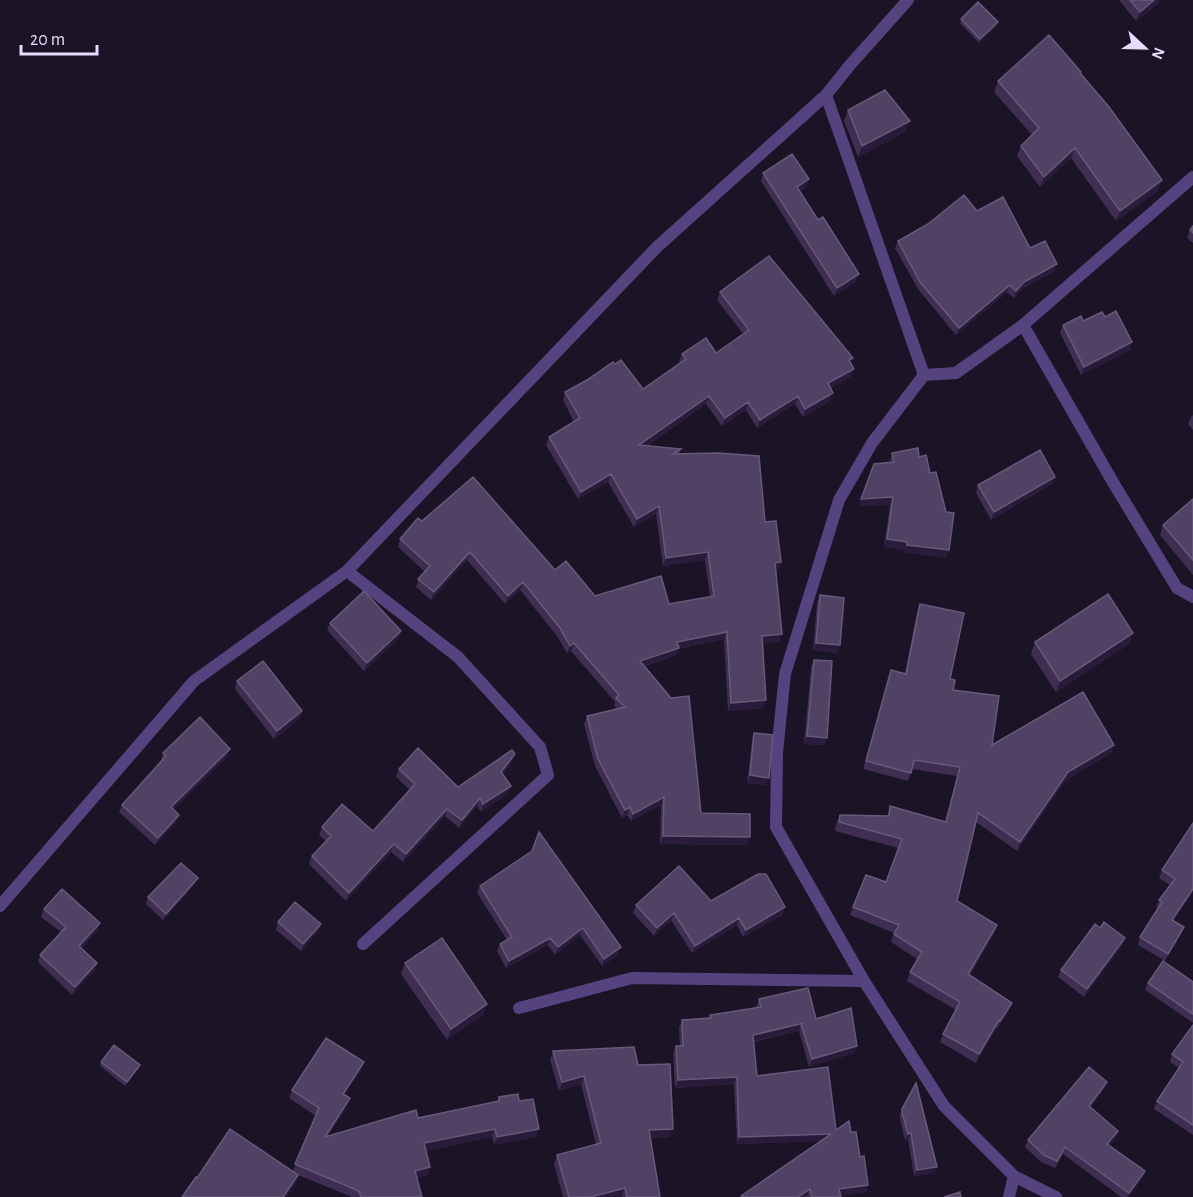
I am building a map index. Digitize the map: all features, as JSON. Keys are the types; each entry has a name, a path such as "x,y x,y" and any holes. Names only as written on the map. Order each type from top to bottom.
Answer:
{"street":[{"path":"0,906 194,681 347,572 657,247 826,95 908,0"},
{"path":"826,95 924,375"},
{"path":"1056,1197 1014,1176 944,1106 864,981 776,827 777,753 785,675 839,500 872,443 924,375 956,373 1023,325 1193,177"},
{"path":"1023,325 1114,484 1177,588 1193,597"},
{"path":"347,572 458,657 540,747 548,775 363,944"},
{"path":"519,1008 632,978 864,981"},
{"path":"1009,1197 1014,1176"}],"building":[{"path":"1130,0 1154,0 1140,12"},
{"path":"978,2 998,22 980,39 961,19"},
{"path":"1049,35 1109,107 1162,180 1120,211 1075,148 1044,177 1021,146 1039,128 998,81"},
{"path":"885,90 910,121 862,146 848,110"},
{"path":"792,154 809,179 797,187 818,220 823,217 859,274 837,288 763,173"},
{"path":"964,195 977,211 1003,197 1030,248 1045,241 1057,264 1024,282 1016,291 1010,285 959,328 920,282 898,241 928,224"},
{"path":"769,256 853,358 849,360 854,369 828,383 833,393 805,409 798,396 760,420 748,402 725,418 709,396 639,445 681,449 673,454 718,453 759,456 765,522 776,521 781,562 775,563 782,634 762,636 766,700 731,703 727,632 677,642 679,648 640,661 671,698 689,696 701,813 750,814 750,837 663,836 664,797 633,814 630,807 625,810 598,759 587,716 625,707 616,698 619,695 574,643 570,646 560,628 523,582 508,596 470,552 434,592 418,579 430,566 400,539 418,518 422,521 473,477 555,570 566,561 595,596 661,576 669,604 714,596 708,552 666,558 659,506 637,519 611,474 581,492 549,437 580,418 565,392 613,362 615,364 621,360 643,389 686,359 682,354 706,338 716,353 749,330 720,292"},
{"path":"1116,311 1132,342 1084,367 1063,325 1081,316 1083,321 1102,312 1105,317"},
{"path":"918,448 919,457 926,455 930,473 936,472 946,512 954,513 949,550 907,545 907,542 887,539 893,497 861,499 874,464 894,462 892,453"},
{"path":"1040,450 1055,477 994,512 978,485"},
{"path":"1193,499 1193,560 1163,525"},
{"path":"364,591 401,631 367,663 330,623"},
{"path":"1108,594 1133,633 1060,681 1035,642"},
{"path":"820,595 844,598 840,645 816,643"},
{"path":"920,604 964,613 950,679 955,680 953,690 999,696 992,745 1083,692 1114,745 1068,772 1020,842 978,813 957,901 997,925 968,974 1012,1003 979,1054 943,1034 960,1002 910,972 922,952 894,934 899,925 853,907 866,875 886,882 902,839 839,822 840,815 889,816 890,806 946,822 960,767 914,760 911,773 866,761 891,670 906,674"},
{"path":"814,660 832,661 827,738 807,736"},
{"path":"263,661 302,711 277,731 237,681"},
{"path":"200,717 230,749 171,807 179,815 158,838 122,805 166,756 163,753"},
{"path":"754,733 773,735 769,778 750,775"},
{"path":"418,748 458,787 512,750 515,754 501,772 511,786 483,804 480,798 462,820 447,809 406,854 394,844 349,893 312,856 331,836 322,827 342,804 373,831 415,784 399,769"},
{"path":"1193,823 1193,889 1172,920 1184,927 1168,954 1140,937 1162,902 1159,900 1175,879 1162,870"},
{"path":"539,832 621,947 604,959 583,928 558,947 550,938 509,961 500,944 512,937 480,886 532,851"},
{"path":"181,863 198,878 166,914 148,897"},
{"path":"679,866 711,901 758,874 766,874 785,907 746,930 739,918 695,946 674,913 657,928 636,905"},
{"path":"62,889 100,923 79,946 97,963 75,987 40,955 66,927 44,909"},
{"path":"295,902 321,924 303,944 278,922"},
{"path":"1104,922 1125,938 1087,989 1061,970 1095,924 1100,928"},
{"path":"442,938 487,1004 451,1029 405,963"},
{"path":"1163,961 1193,982 1193,1014 1148,983"},
{"path":"808,988 816,1019 851,1008 857,1046 812,1059 801,1024 804,1023 753,1035 757,1076 828,1067 836,1130 849,1121 851,1132 856,1132 860,1157 864,1156 868,1185 839,1189 841,1197 812,1197 810,1189 798,1197 742,1197 831,1134 739,1137 737,1077 678,1080 676,1046 683,1046 682,1020 711,1018 710,1015 761,1007 759,999"},
{"path":"1193,1025 1193,1125 1157,1101 1183,1062 1172,1054"},
{"path":"326,1038 364,1062 343,1094 350,1098 325,1137 416,1110 418,1118 499,1101 499,1097 518,1094 519,1101 533,1099 539,1129 497,1137 495,1129 424,1143 430,1167 415,1171 422,1197 361,1197 359,1191 295,1164 319,1108 292,1090"},
{"path":"114,1045 140,1065 127,1082 101,1062"},
{"path":"634,1047 638,1065 670,1064 673,1129 649,1130 660,1197 627,1197 625,1188 591,1197 569,1197 557,1155 601,1143 584,1076 562,1082 553,1051"},
{"path":"1089,1067 1107,1082 1089,1106 1118,1131 1107,1144 1145,1171 1129,1193 1065,1147 1057,1161 1044,1155 1028,1140"},
{"path":"916,1083 937,1167 917,1170 911,1133 908,1134 902,1112"},
{"path":"230,1129 298,1175 283,1197 182,1197"},
{"path":"960,1192 961,1197 944,1197"}]}
